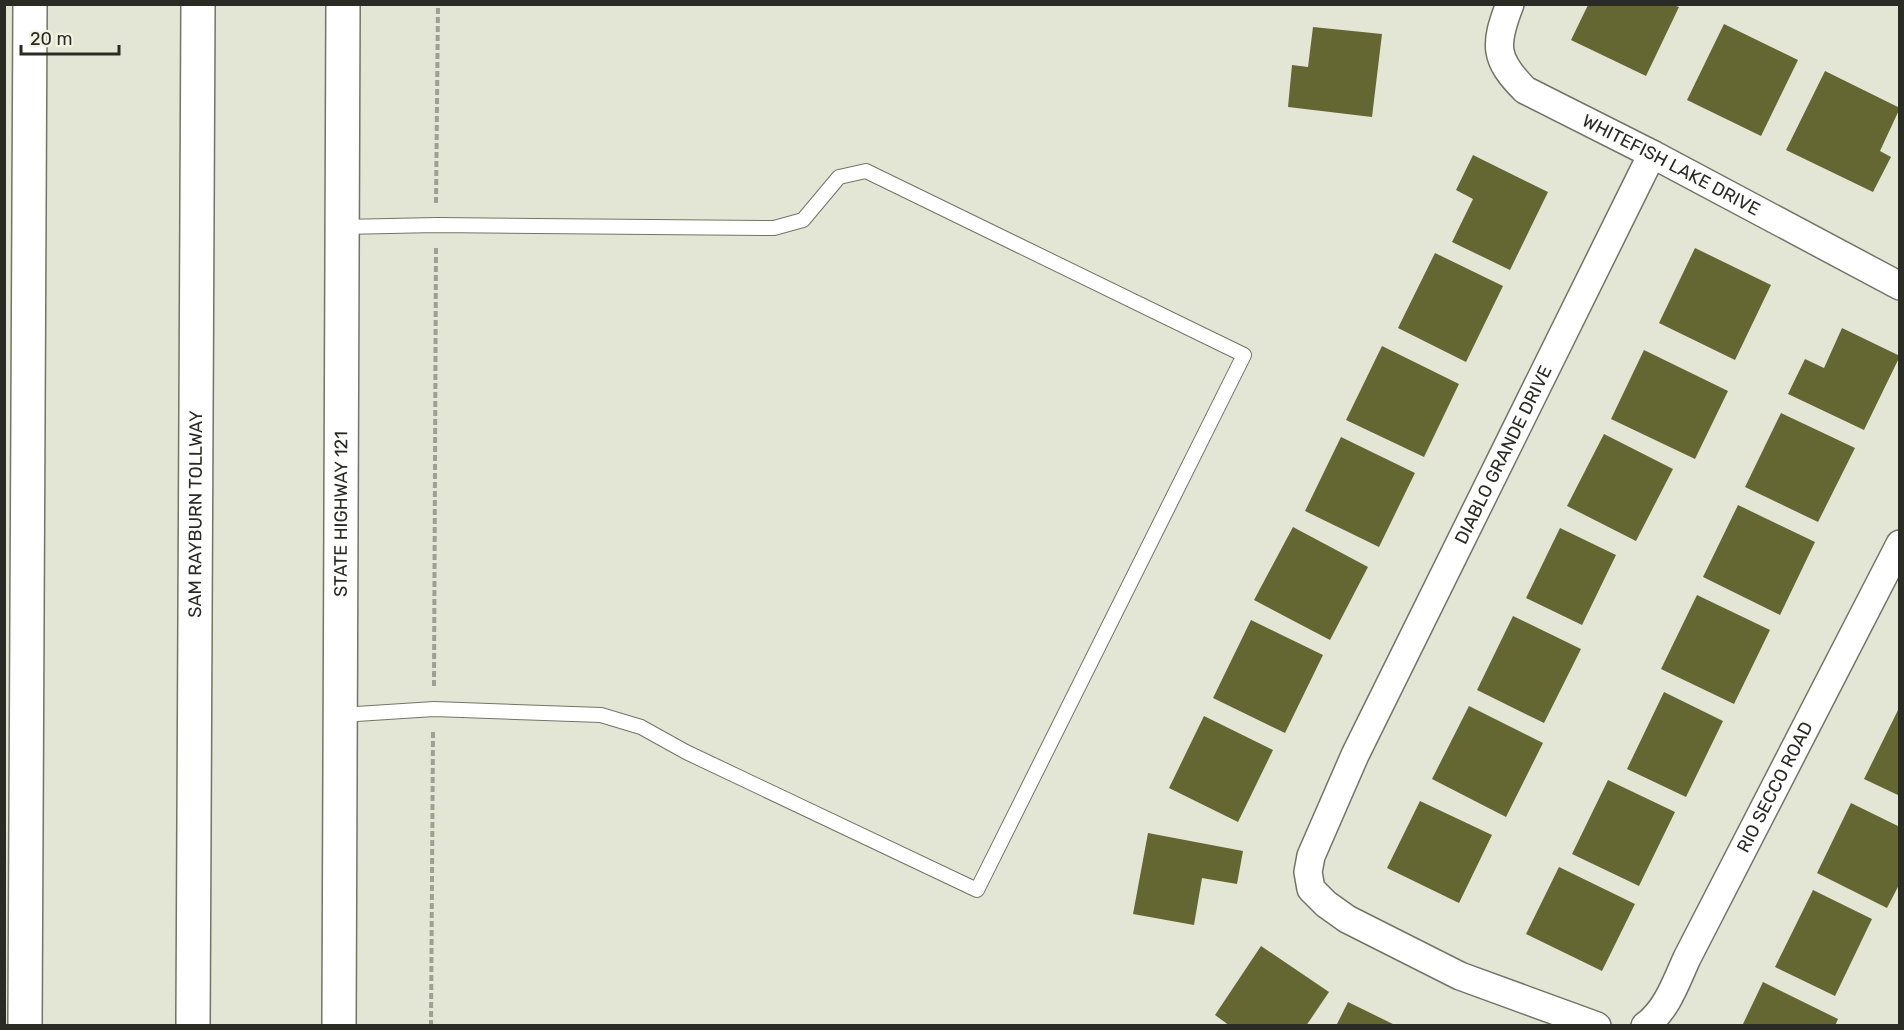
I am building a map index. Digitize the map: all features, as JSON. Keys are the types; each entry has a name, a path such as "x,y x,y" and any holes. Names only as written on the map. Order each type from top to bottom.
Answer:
{"main road":[{"path":"25,1026 30,4"},
{"name":"SAM RAYBURN TOLLWAY","path":"193,1026 198,4"},
{"name":"STATE HIGHWAY 121","path":"339,1026 343,4"}],"street":[{"name":"WHITEFISH LAKE DRIVE","path":"1510,4 1499,43 1502,63 1525,90 1652,154 1899,286"},
{"name":"DIABLO GRANDE DRIVE","path":"1597,1026 1460,976 1347,919 1326,904 1311,889 1308,872 1311,856 1355,755 1652,154"},
{"name":"RIO SECCO ROAD","path":"1645,1026 1656,1018 1670,995 1899,544"}],"lane":[{"path":"341,716 434,709 601,715 641,727 686,752 977,890 1244,355 866,171 839,177 803,220 774,228 437,225 342,227"}],"path":[{"path":"436,201 438,4"},
{"path":"434,685 436,250"},
{"path":"431,1026 432,743"}],"building":[{"path":"1588,5 1673,5 1679,7 1646,76 1571,40"},
{"path":"1724,24 1798,60 1761,136 1687,100"},
{"path":"1313,27 1382,34 1372,117 1288,107 1292,65 1308,67"},
{"path":"1825,71 1900,108 1880,151 1891,157 1873,192 1786,150"},
{"path":"1473,155 1548,192 1510,270 1452,242 1473,199 1456,190"},
{"path":"1695,248 1771,285 1735,360 1659,323"},
{"path":"1435,253 1503,286 1466,362 1398,328"},
{"path":"1842,328 1900,356 1864,430 1788,394 1805,359 1824,368"},
{"path":"1382,346 1459,384 1424,457 1346,420"},
{"path":"1644,350 1728,391 1695,459 1611,419"},
{"path":"1781,413 1855,448 1818,522 1745,487"},
{"path":"1604,434 1673,469 1636,541 1567,506"},
{"path":"1341,437 1415,473 1379,547 1305,511"},
{"path":"1738,505 1815,542 1780,615 1703,577"},
{"path":"1293,527 1368,567 1330,640 1254,600"},
{"path":"1560,528 1616,555 1582,625 1526,598"},
{"path":"1697,595 1770,630 1734,704 1661,669"},
{"path":"1513,616 1581,649 1544,723 1477,690"},
{"path":"1251,620 1323,655 1285,733 1213,698"},
{"path":"1664,692 1723,721 1686,797 1627,769"},
{"path":"1469,706 1543,743 1506,817 1432,779"},
{"path":"1900,706 1900,796 1864,779"},
{"path":"1204,716 1273,750 1238,822 1169,788"},
{"path":"1608,780 1675,812 1639,886 1572,854"},
{"path":"1420,801 1492,835 1459,903 1387,868"},
{"path":"1851,803 1900,827 1900,883 1887,908 1817,873"},
{"path":"1148,833 1243,851 1237,884 1202,878 1194,925 1133,914"},
{"path":"1559,867 1635,904 1602,971 1526,934"},
{"path":"1813,890 1872,919 1835,996 1775,967"},
{"path":"1261,946 1329,992 1306,1026 1230,1026 1215,1015"},
{"path":"1763,982 1838,1019 1835,1026 1742,1026"},
{"path":"1348,1002 1397,1026 1336,1026"}]}
